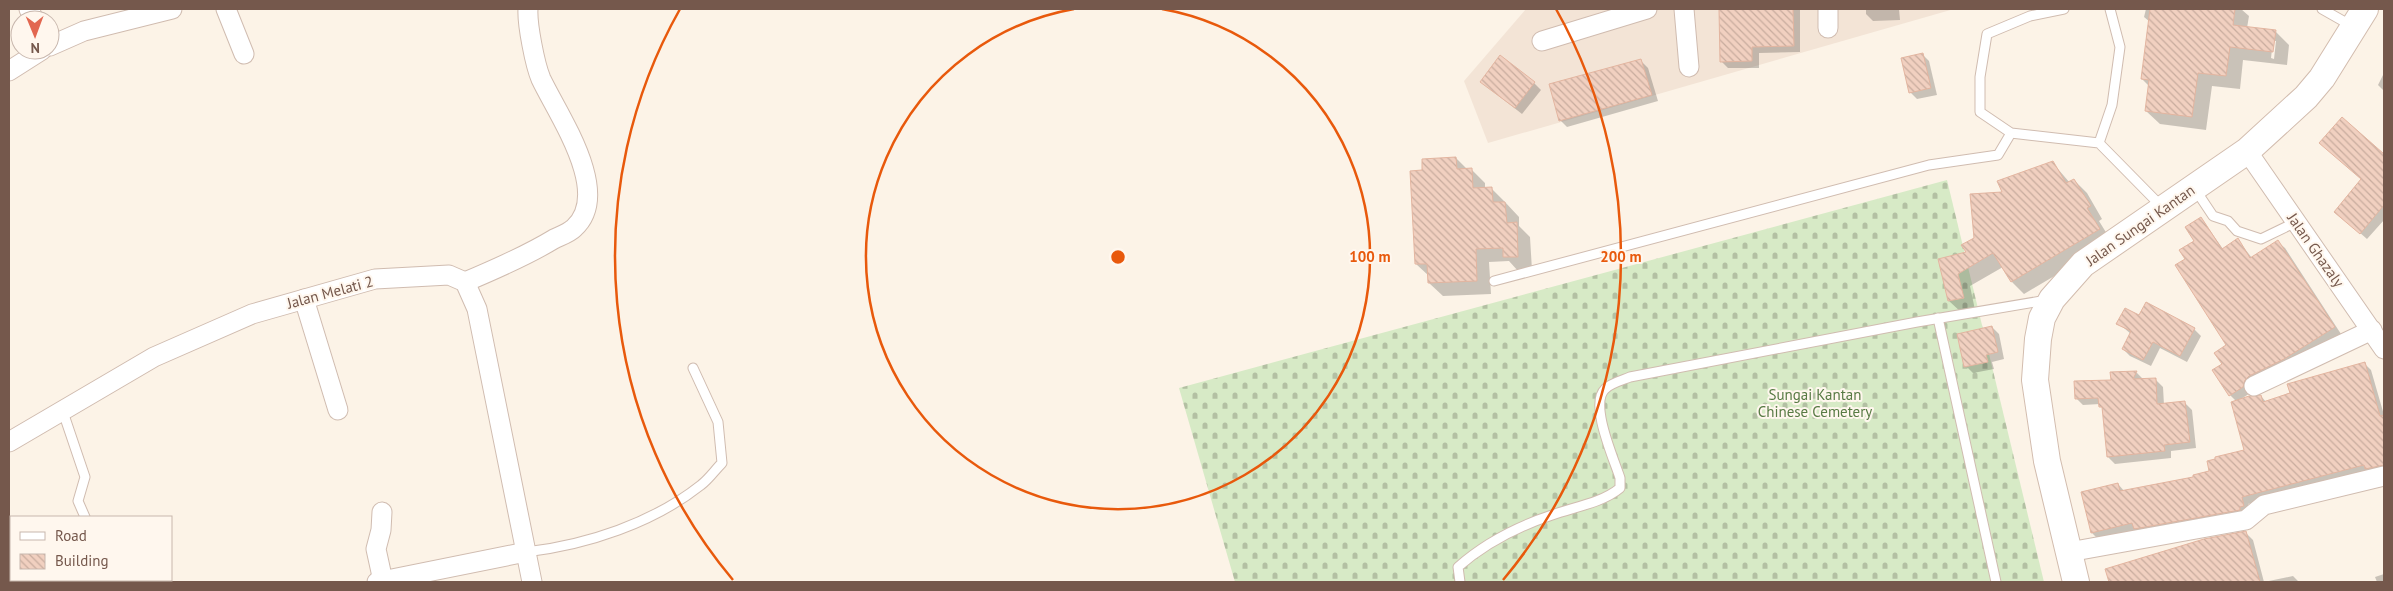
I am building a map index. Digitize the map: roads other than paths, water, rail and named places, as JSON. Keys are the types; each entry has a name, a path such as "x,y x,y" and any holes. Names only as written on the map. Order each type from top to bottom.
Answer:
{"main road":[{"name":"Jalan Sungai Kantan","path":"2076,582 2047,461 2035,380 2038,339 2042,318 2052,299 2083,264 2247,151 2306,97 2322,78 2360,18"}],"street":[{"path":"60,42 84,31 172,9"},
{"path":"226,9 244,54"},
{"path":"528,9 527,20 540,78 566,125 584,168 587,209 574,228 530,254 465,282 477,310 532,582"},
{"path":"1542,40 1647,9"},
{"path":"1684,9 1689,68"},
{"path":"1828,9 1828,28"},
{"path":"9,70 26,60"},
{"name":"Jalan Ghazaly","path":"2247,151 2384,349"},
{"name":"Jalan Melati 2","path":"9,442 62,409 154,357 252,314 375,279 448,275 465,282"},
{"path":"304,299 338,410"},
{"path":"2254,386 2372,330"},
{"path":"2069,552 2246,520 2264,505 2384,476"},
{"path":"382,512 381,530 376,549 380,581 526,552"}],"lane":[{"path":"2064,9 2030,16 1987,34 1980,77 1980,112 2011,133 2099,143 2163,208"},
{"path":"2099,143 2112,105 2120,47 2110,9"},
{"path":"2322,9 2360,18"},
{"path":"1494,281 1929,164 1998,155 2011,133"},
{"path":"2194,188 2213,216 2228,220 2237,232 2261,239 2297,222"},
{"path":"1460,582 1458,568 1500,538 1549,516 1611,495 1620,488 1620,478 1600,415 1602,396 1606,388 1630,377 1938,318 2052,299"},
{"path":"1938,318 1996,582"},
{"path":"526,552 551,549 594,537 656,515 702,485 722,463 718,422 693,368"},
{"path":"62,409 85,476 78,501 85,516"}],"park label":[{"name":"Sungai Kantan Chinese Cemetery","path":"1815,402"}]}
